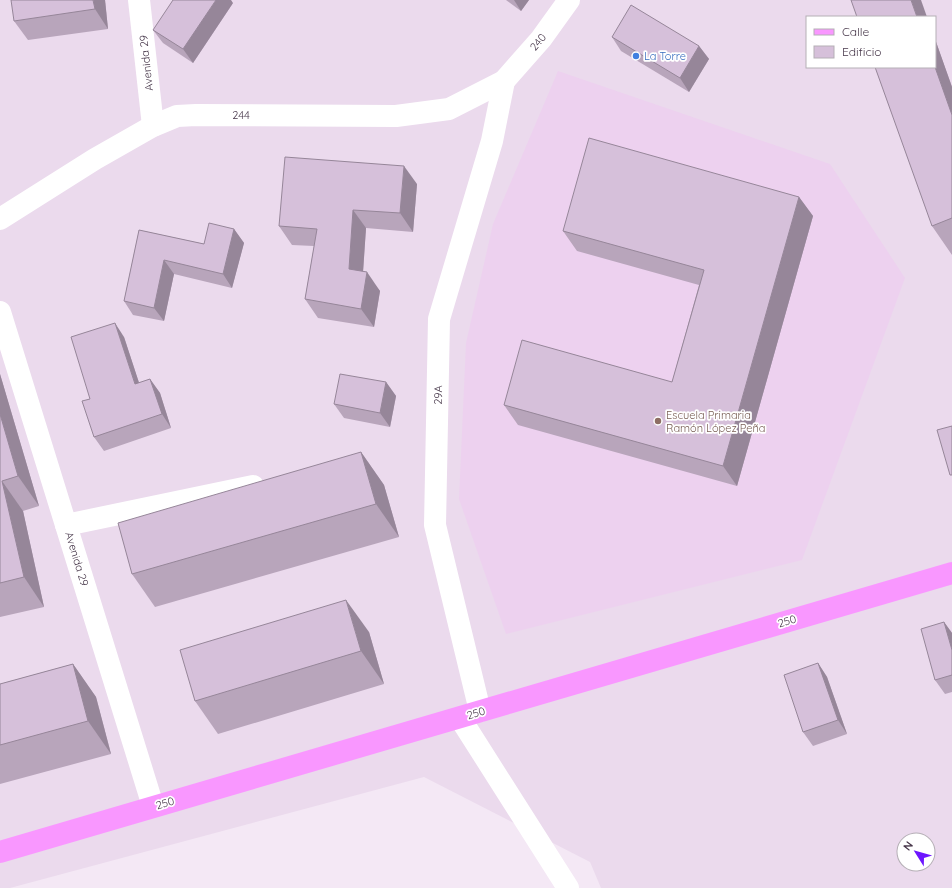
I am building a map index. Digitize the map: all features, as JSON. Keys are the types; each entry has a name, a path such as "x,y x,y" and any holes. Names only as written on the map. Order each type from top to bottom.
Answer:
{"main road":[{"name":"250","path":"0,852 952,573"}],"street":[{"name":"Avenida 29","path":"139,0 153,126"},
{"name":"240","path":"504,81 541,39 569,0"},
{"name":"244","path":"0,219 95,159 153,126 177,116 396,116 448,109 504,81"},
{"name":"29A","path":"504,81 492,141 440,319 435,525 470,715 568,888"},
{"name":"Avenida 29","path":"0,312 153,806"},
{"path":"66,525 272,482"}],"shaded area":[{"path":"0,0 952,0 952,888 601,888 590,862 424,777 10,888 0,888"},
{"name":"Escuela Primaria Ramón López Peña","path":"558,71 830,164 905,278 802,560 506,634 459,499 466,343 493,224"}],"building":[{"path":"11,0 93,0 95,9 14,21"},
{"path":"173,0 216,0 183,49 153,30"},
{"path":"851,0 911,0 917,16 857,16"},
{"path":"631,5 699,46 680,78 612,37"},
{"path":"875,68 935,68 952,115 952,218 932,226"},
{"path":"589,138 799,197 723,466 504,405 522,340 672,382 704,270 563,231"},
{"path":"285,157 404,166 400,213 353,210 349,269 367,272 361,309 305,299 317,229 279,226"},
{"path":"209,223 234,229 223,274 164,260 154,308 124,301 139,230 204,244"},
{"path":"115,323 135,384 150,379 162,414 94,437 82,401 90,399 71,337"},
{"path":"340,374 386,382 380,413 334,404"},
{"path":"0,414 18,476 2,481 24,577 0,583"},
{"path":"952,426 952,475 950,475 937,430"},
{"path":"361,452 376,504 132,574 118,523"},
{"path":"346,600 361,651 195,701 180,650"},
{"path":"944,622 952,650 952,675 935,680 921,629"},
{"path":"818,663 838,720 803,732 784,675"},
{"path":"73,664 88,721 0,745 0,684"}],"place":[{"name":"La Torre","path":"636,56"},
{"name":"Escuela Primaria Ramón López Peña","path":"658,421"}]}
